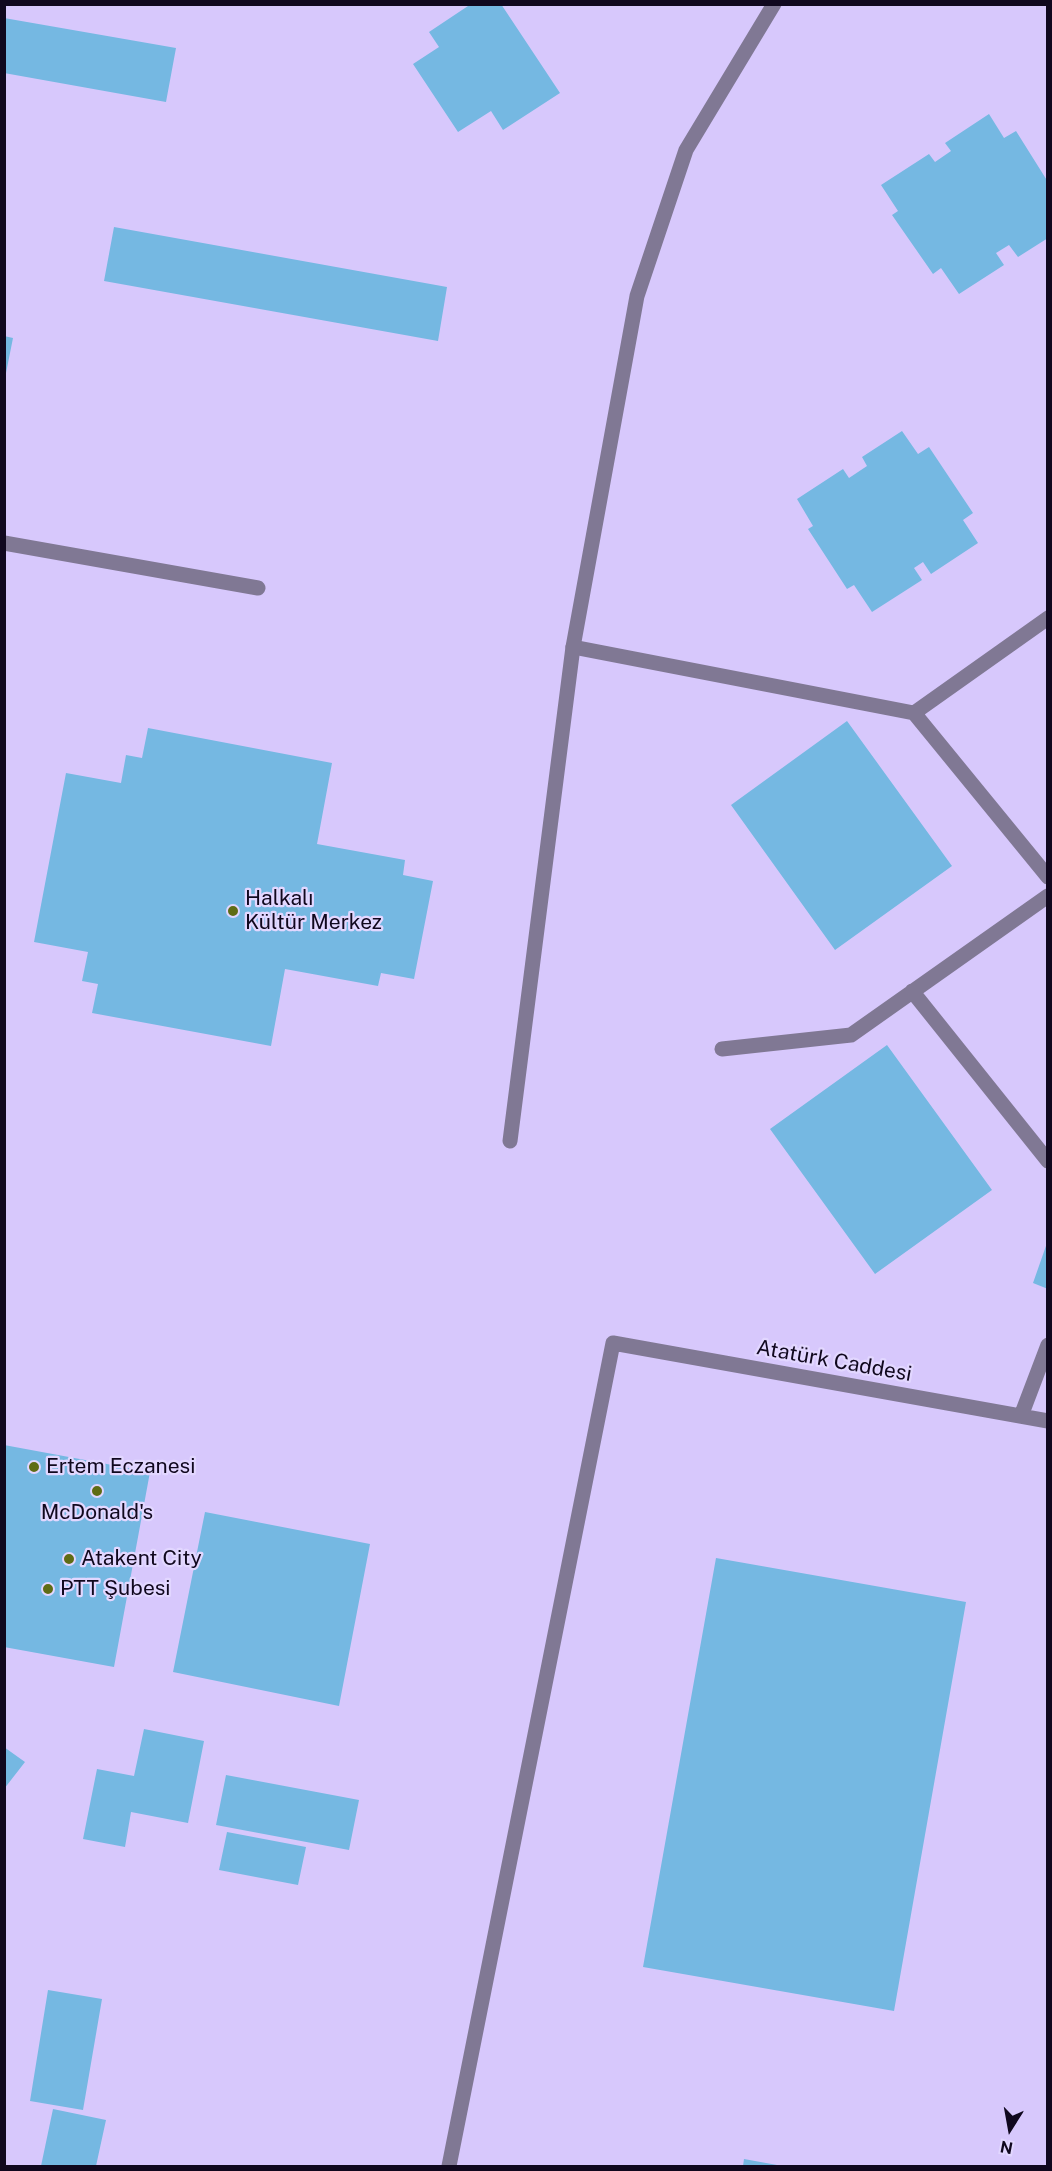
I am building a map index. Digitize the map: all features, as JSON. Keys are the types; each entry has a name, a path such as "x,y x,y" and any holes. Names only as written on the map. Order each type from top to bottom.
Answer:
{"street":[{"path":"510,1141 573,647 637,296 686,150 774,4"},
{"path":"4,543 258,588"},
{"path":"914,713 1047,618"},
{"path":"573,647 914,713 1047,877"},
{"path":"722,1049 851,1035 1047,896"},
{"path":"912,991 1047,1161"},
{"name":"Atatürk Caddesi","path":"449,2166 613,1343 1047,1421"},
{"path":"1021,1416 1047,1345"}],"building":[{"path":"471,4 501,4 560,93 503,130 491,111 458,132 413,64 439,47 429,32"},
{"path":"4,18 176,48 166,102 4,73"},
{"path":"989,114 1004,138 1016,131 1048,182 1048,238 1018,257 1009,245 996,253 1004,265 959,294 941,268 933,274 892,215 898,211 881,185 929,154 935,162 951,151 945,143"},
{"path":"114,227 447,287 438,341 104,281"},
{"path":"4,336 13,338 6,373 4,373"},
{"path":"902,431 918,454 929,447 973,513 963,520 978,543 931,574 923,562 914,568 922,580 872,612 854,585 847,589 808,529 813,526 797,499 843,469 849,478 867,466 862,457"},
{"path":"847,721 952,866 835,950 731,805"},
{"name":"Halkalı Kültür Merkez","path":"148,728 332,763 317,844 405,860 403,875 433,881 414,979 381,973 378,986 285,969 271,1046 92,1013 98,984 82,981 88,952 34,942 66,773 121,783 126,755 142,758"},
{"path":"887,1045 992,1190 875,1274 770,1129"},
{"path":"1048,1243 1048,1289 1033,1283"},
{"name":"Atakent City","path":"4,1445 150,1472 114,1667 4,1647"},
{"path":"205,1512 370,1544 339,1706 173,1672"},
{"path":"716,1558 966,1602 894,2011 643,1967"},
{"path":"144,1729 204,1741 188,1823 131,1812 125,1847 83,1839 97,1769 134,1776"},
{"path":"4,1747 25,1762 4,1789"},
{"path":"226,1775 359,1800 349,1850 216,1825"},
{"path":"227,1832 306,1847 298,1885 219,1870"},
{"path":"48,1990 102,1999 83,2110 30,2101"},
{"path":"53,2109 106,2120 96,2166 41,2166"},
{"path":"744,2159 777,2165 777,2166 743,2166"}],"place":[{"name":"Halkalı Kültür Merkez","path":"233,911"},
{"name":"Ertem Eczanesi","path":"34,1467"},
{"name":"McDonald's","path":"97,1491"},
{"name":"Atakent City","path":"69,1559"},
{"name":"PTT Şubesi","path":"48,1589"}]}
